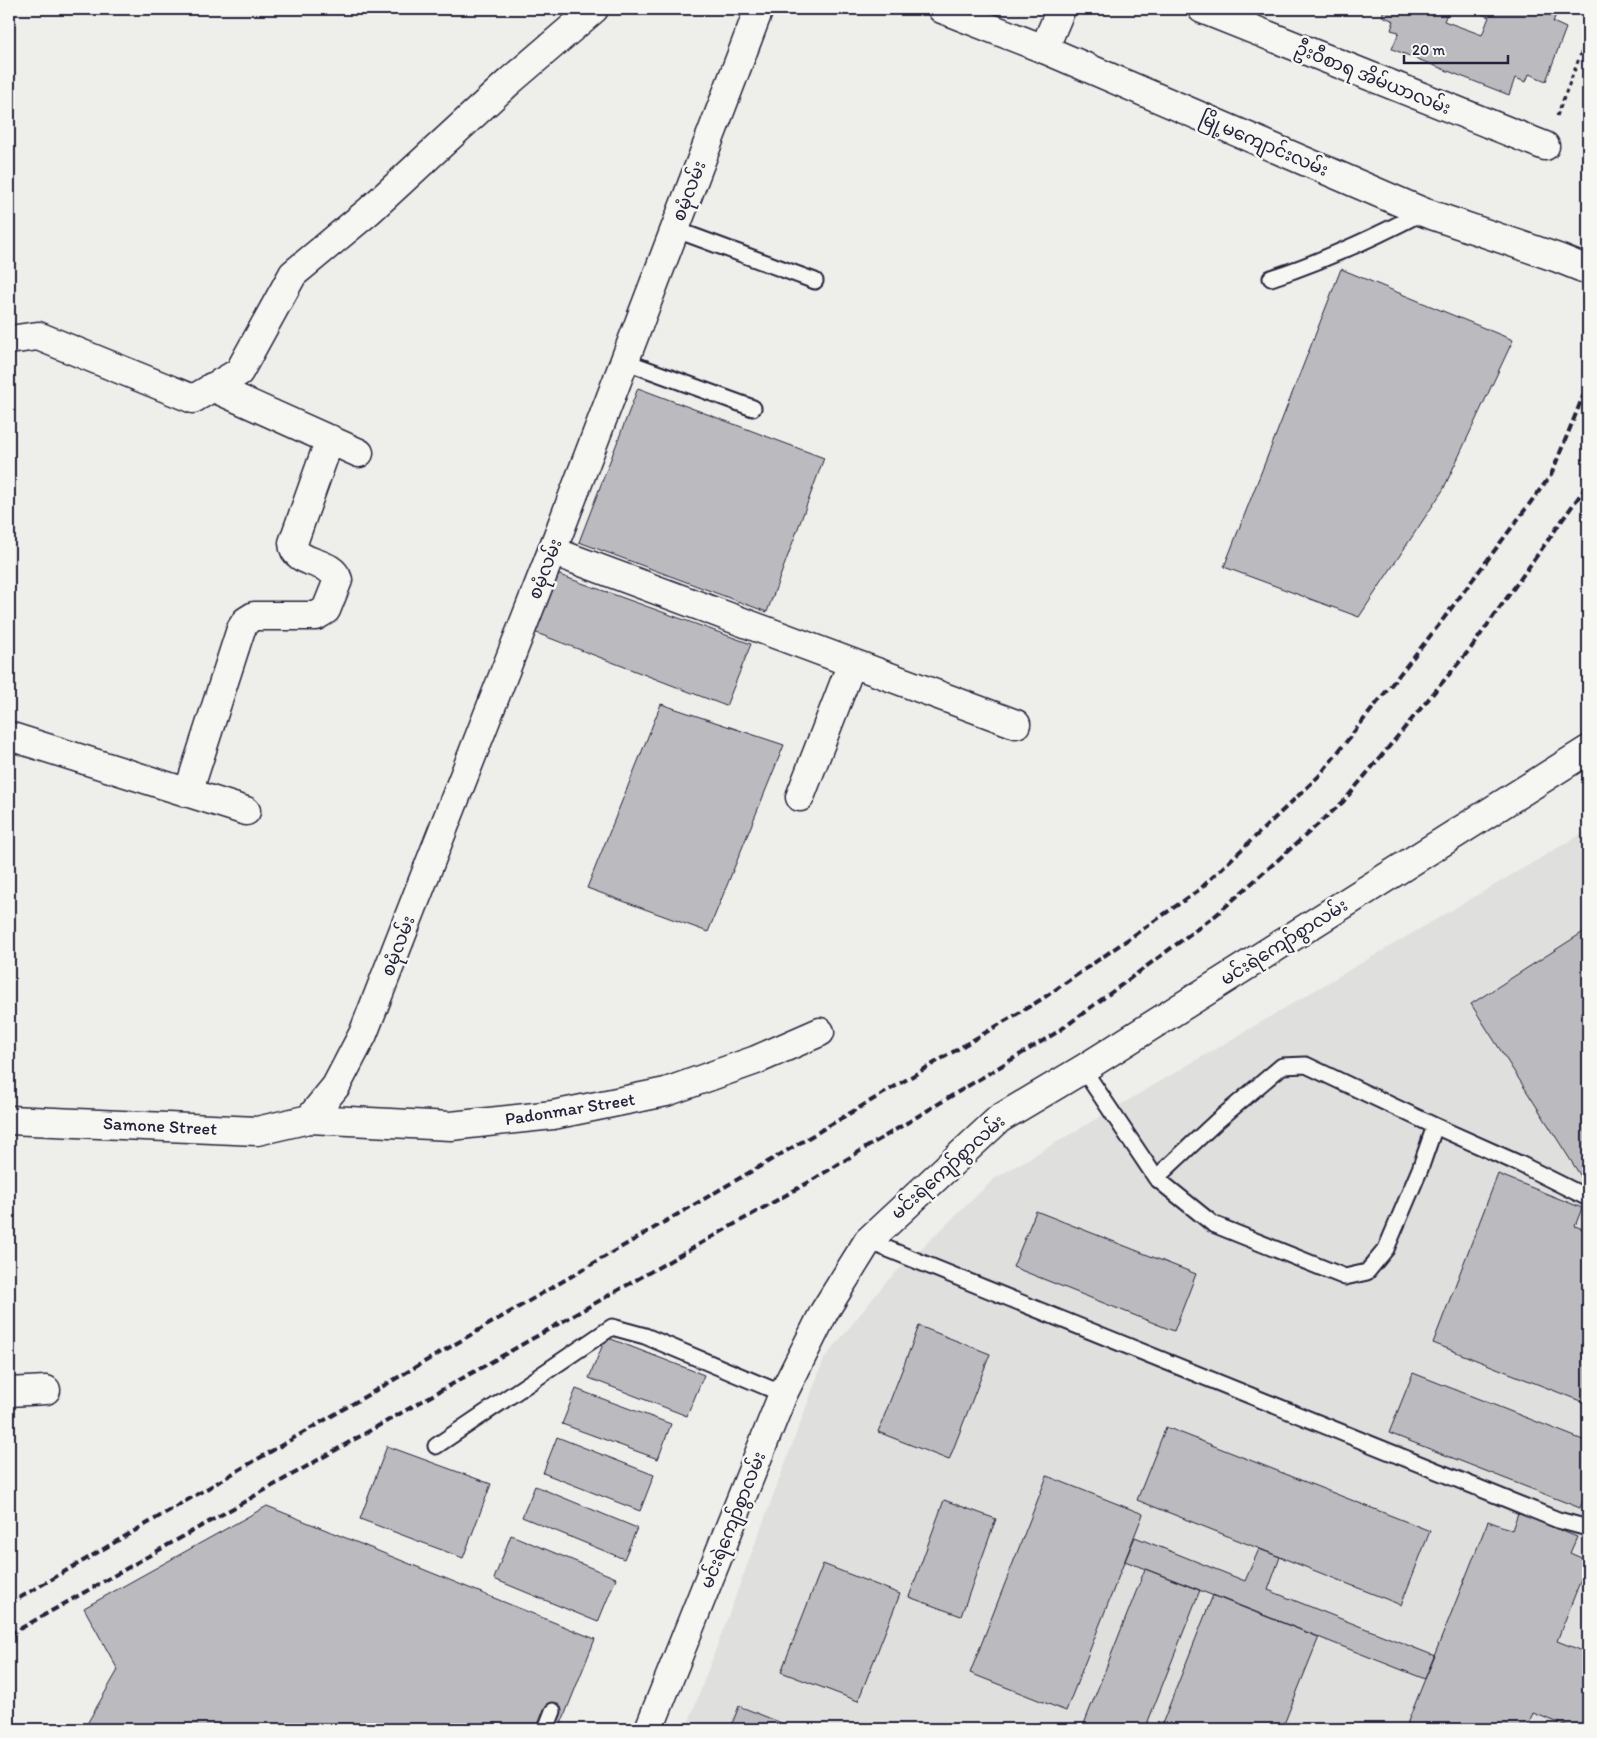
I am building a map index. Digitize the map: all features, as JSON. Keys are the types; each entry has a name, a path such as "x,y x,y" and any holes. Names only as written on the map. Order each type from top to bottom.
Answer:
{"street":[{"path":"9,340 38,336 193,399 239,372 293,274 369,211 510,81 594,9"},
{"name":"စမုံလမ်း","path":"309,1118 336,1086 363,1034 552,551 759,9"},
{"name":"မြို့မကျောင်းလမ်း","path":"942,9 1044,49 1423,212 1588,270"},
{"path":"1044,49 1061,9"},
{"name":"ဦးဝီစာရ အိမ်ယာလမ်း","path":"1202,9 1545,146"},
{"path":"212,387 359,453"},
{"path":"188,793 241,629 246,621 254,616 316,616 326,610 338,580 333,571 297,554 293,548 293,542 330,439"},
{"path":"552,551 1016,724"},
{"path":"800,797 852,663"},
{"path":"9,736 246,811"},
{"name":"မင်းရဲကျော်စွာလမ်း","path":"649,1729 783,1394 824,1312 868,1241 999,1119 1083,1069 1588,750"},
{"name":"Padonmar Street","path":"309,1118 451,1126 553,1115 666,1092 756,1060 820,1032"},
{"name":"Samone Street","path":"9,1120 257,1130 309,1118"},
{"path":"9,1392 46,1390"}],"lane":[{"path":"1271,278 1307,267 1364,242 1423,212"},
{"path":"674,229 815,281"},
{"path":"624,362 752,408"},
{"path":"1156,1178 1217,1121 1282,1066 1306,1065 1520,1164 1588,1198"},
{"path":"1083,1069 1156,1178 1213,1224 1345,1277 1367,1272 1386,1249 1420,1169 1435,1126"},
{"path":"868,1241 1558,1520 1588,1528"},
{"path":"436,1446 612,1327 645,1336 783,1394"},
{"path":"546,1729 553,1711"}],"path":[{"path":"1545,146 1588,35"}],"shaded area":[{"path":"1588,830 1588,1729 686,1729 824,1359 887,1281 994,1179"}],"building":[{"path":"1384,9 1449,9 1444,21 1482,35 1489,17 1468,9 1558,9 1553,22 1566,28 1546,81 1529,74 1526,82 1515,78 1509,95 1392,49 1399,32 1391,30 1394,21 1382,16"},
{"path":"1341,269 1513,340 1443,490 1359,617 1224,567"},
{"path":"638,388 824,458 767,612 579,542"},
{"path":"554,573 751,644 726,706 534,632"},
{"path":"661,704 784,745 708,932 587,888"},
{"path":"1588,929 1588,1174 1582,1178 1471,1004"},
{"path":"1498,1174 1582,1208 1575,1226 1588,1231 1588,1404 1433,1343"},
{"path":"1036,1211 1196,1274 1174,1331 1013,1267"},
{"path":"919,1326 990,1354 949,1460 878,1432"},
{"path":"606,1337 704,1375 687,1416 589,1378"},
{"path":"1413,1373 1588,1442 1588,1487 1580,1508 1389,1433"},
{"path":"576,1389 671,1424 658,1459 562,1424"},
{"path":"1166,1427 1430,1531 1401,1605 1137,1500"},
{"path":"557,1437 654,1475 640,1511 543,1473"},
{"path":"387,1446 491,1484 463,1558 360,1519"},
{"path":"1047,1476 1143,1514 1066,1711 970,1673"},
{"path":"535,1486 637,1528 624,1559 522,1517"},
{"path":"944,1500 996,1519 961,1616 909,1597"},
{"path":"267,1506 595,1639 559,1729 84,1729 118,1670 84,1608"},
{"path":"1518,1513 1577,1537 1570,1553 1588,1561 1557,1641 1588,1653 1588,1709 1580,1729 1575,1729 1533,1713 1527,1729 1405,1729 1488,1521 1512,1530"},
{"path":"511,1535 616,1578 598,1622 494,1579"},
{"path":"1135,1537 1245,1581 1259,1549 1280,1557 1268,1590 1435,1656 1425,1679 1125,1561"},
{"path":"823,1564 900,1594 858,1701 781,1672"},
{"path":"1145,1569 1200,1590 1145,1729 1082,1729"},
{"path":"1213,1595 1319,1637 1282,1729 1160,1729"},
{"path":"739,1706 794,1728 794,1729 730,1729"}],"railway":[{"path":"9,1604 788,1150 1042,999 1199,890 1319,776 1438,626 1551,475 1588,384"},
{"path":"9,1635 809,1182 1059,1031 1216,915 1343,802 1471,648 1583,491 1588,478"}]}
